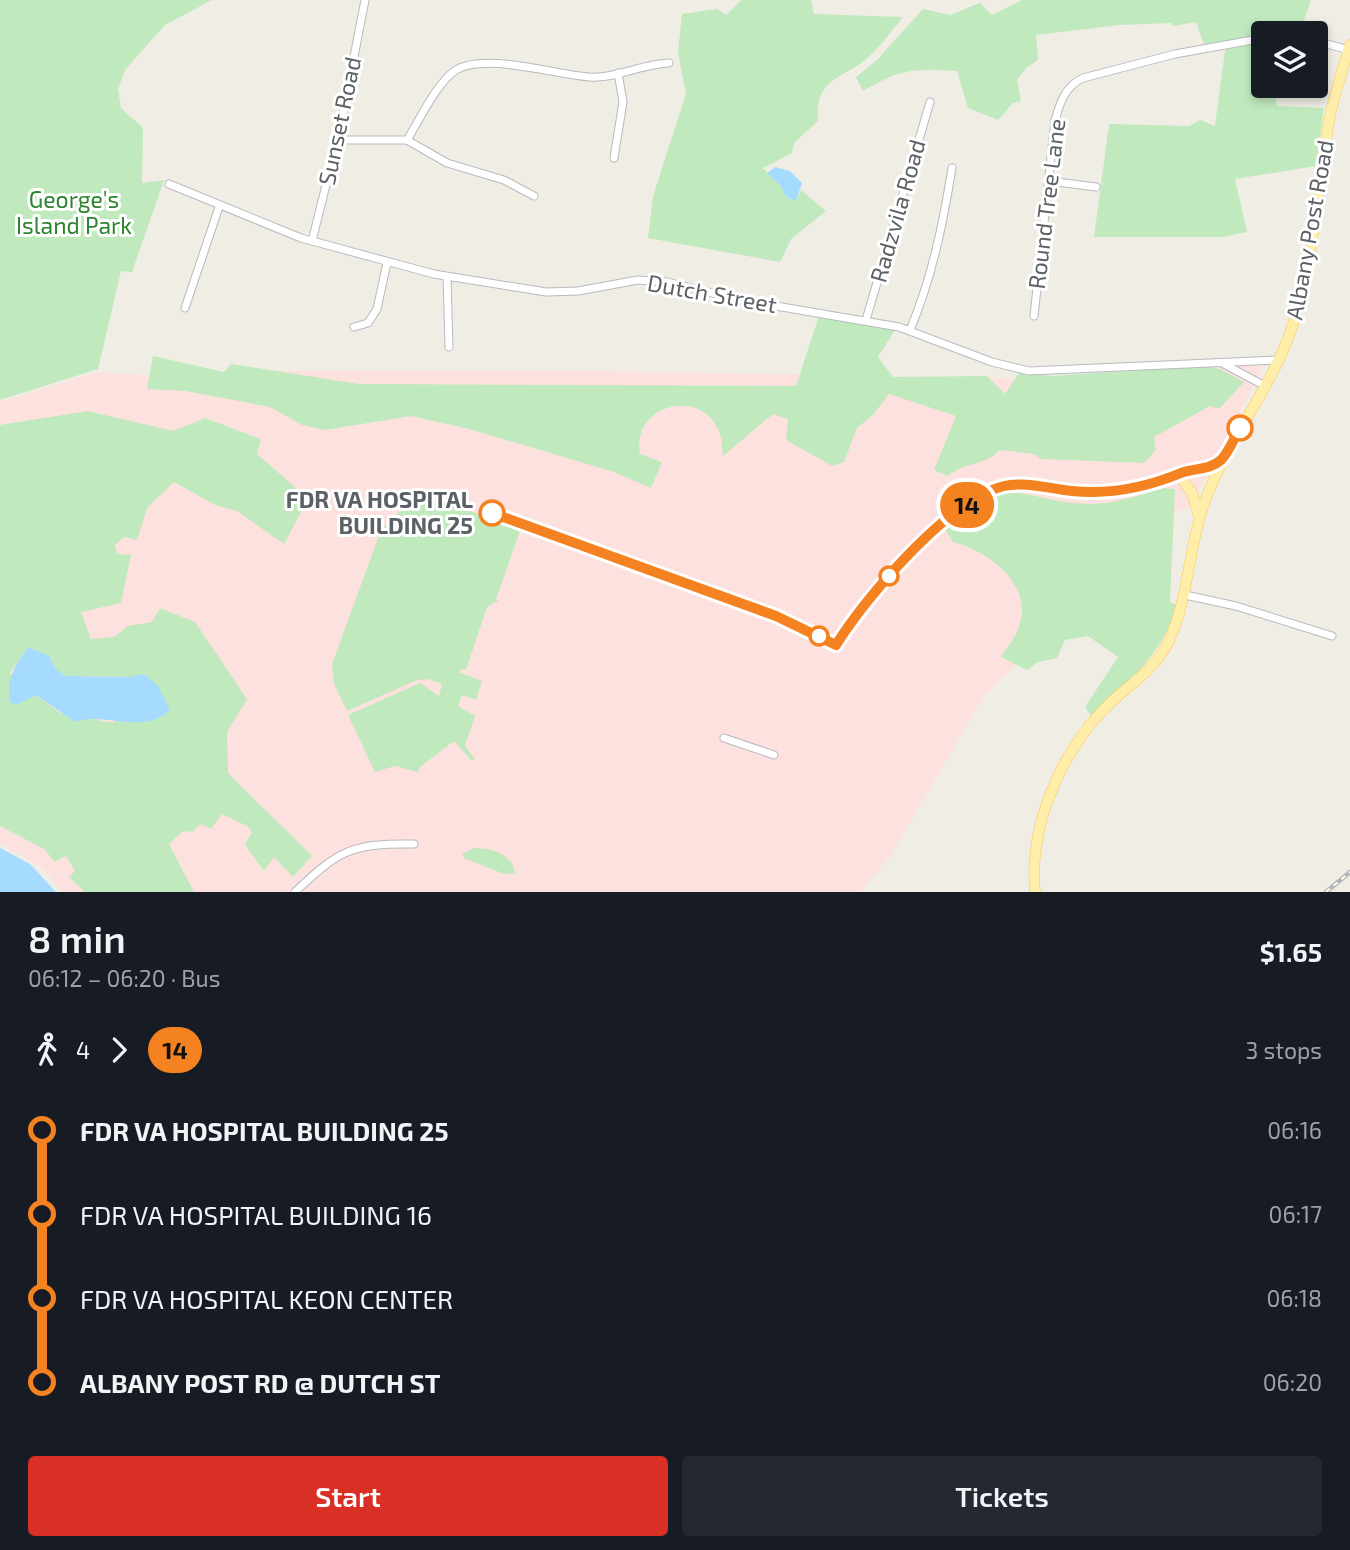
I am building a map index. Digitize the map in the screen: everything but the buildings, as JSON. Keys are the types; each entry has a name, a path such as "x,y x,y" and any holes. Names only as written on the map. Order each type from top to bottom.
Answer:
{"main road":[{"name":"Albany Post Road","path":"1035,892 1033,873 1039,829 1052,791 1070,752 1105,708 1139,679 1162,654 1185,595 1200,517 1222,459 1265,386 1300,304 1319,203 1331,113 1349,48"},
{"path":"1184,482 1192,493 1200,517"}],"street":[{"name":"Sunset Road","path":"312,241 337,140 365,0"},
{"name":"Round Tree Lane","path":"1034,316 1058,111 1060,101 1075,81 1175,54 1251,40"},
{"path":"1328,44 1349,48"},
{"path":"407,140 448,77 458,68 488,64 589,77 669,63"},
{"path":"614,158 624,102 618,73"},
{"name":"Radzvila Road","path":"866,320 930,102"},
{"path":"337,140 407,140 447,163 504,180 534,197"},
{"path":"910,330 931,271 952,168"},
{"path":"1049,181 1096,187"},
{"name":"Dutch Street","path":"169,184 312,241 447,277 546,292 654,280 741,300 866,320 910,330 992,362 1029,371 1278,360"},
{"path":"185,308 219,206"},
{"path":"354,327 368,323 377,309 387,263"},
{"path":"447,277 449,347"},
{"path":"1222,363 1265,386"},
{"path":"1185,595 1237,606 1332,636"},
{"path":"724,738 774,755"},
{"path":"295,892 342,853 377,844 414,844"}],"shaded area":[{"path":"1252,364 1263,367 1190,508 1128,524 1052,630 984,696 891,855 861,892 62,892 42,867 0,844 0,402 97,372 149,376 170,371 598,371 1028,379"}],"green space":[{"name":"George's Island Park","path":"0,0 212,0 165,25 125,70 118,89 121,108 143,128 142,183 164,180 132,272 121,271 98,369 0,400"},
{"path":"741,0 811,0 814,14 903,17 870,56 825,88 820,96 818,121 794,143 792,153 763,168 781,186 786,197 796,200 801,190 826,211 791,239 780,262 648,238 653,196 686,94 678,52 682,14 717,9 726,15"},
{"path":"1022,0 1311,0 1304,21 1251,21 1251,37 1204,44 1196,22 1174,26 1171,23 1120,25 1036,35 1038,60 1027,67 1017,80 1021,101 1013,103 998,120 968,108 957,71 929,70 898,74 863,91 856,77 878,59 923,9 950,15 980,3 992,15"},
{"path":"1251,44 1251,98 1276,98 1277,106 1324,108 1316,166 1235,179 1247,232 1223,237 1094,237 1109,124 1189,126 1200,120 1215,126 1225,50"},
{"path":"819,316 895,330 878,357 893,377 987,376 1005,394 1019,373 1053,376 1203,366 1220,369 1244,382 1219,409 1210,406 1154,437 1156,450 1144,463 1041,459 1034,454 1000,450 989,458 954,471 948,476 934,470 956,416 889,394 873,415 857,428 844,462 832,466 786,440 788,419 773,414 723,456 718,429 709,416 696,408 668,408 655,414 640,437 640,454 662,462 651,488 611,471 469,429 411,416 325,430 302,425 270,407 186,391 147,389 153,356 224,372 231,364 359,384 796,386"},
{"path":"88,411 173,431 205,418 261,439 257,454 296,488 301,512 284,544 237,511 215,505 174,482 147,508 137,540 124,537 115,545 117,554 131,555 121,603 81,612 91,639 114,637 128,626 152,622 160,608 195,622 247,699 227,732 228,773 312,856 293,877 274,857 264,871 245,845 252,832 247,826 222,814 211,829 201,824 192,832 183,831 169,844 194,892 85,892 69,877 75,871 66,856 55,862 44,849 0,826 0,425","holes":["28,647 49,656 57,670 66,676 129,677 144,674 114,723 60,713 36,695 28,697 10,673"]},
{"path":"1164,488 1175,489 1170,602 1177,605 1163,639 1143,666 1091,716 1085,707 1118,657 1088,636 1065,640 1057,658 1038,662 1027,670 1001,657 1015,637 1020,623 1022,608 1019,595 1013,582 992,561 979,552 953,542 945,529 986,499 1003,494 1018,493 1070,503 1095,504"},
{"path":"427,502 448,504 512,525 520,531 496,599 498,601 487,607 466,670 461,669 459,672 482,681 476,700 462,695 458,706 475,716 465,746 475,759 472,761 454,741 420,767 418,772 395,766 375,772 348,715 420,683 439,696 442,684 428,679 417,680 347,711 334,684 332,664 381,530 399,512"},
{"path":"474,848 500,853 510,861 515,873 504,874 464,858 462,854"}],"water":[{"path":"775,167 790,171 802,183 796,201 786,197 781,186 767,173"},
{"path":"28,647 49,656 57,670 66,676 129,677 144,674 158,686 170,710 160,718 148,721 86,719 75,722 36,695 16,705 10,702 9,686 16,666"},
{"path":"0,848 30,864 56,892 0,892"}],"railway":[{"path":"1326,892 1350,872"}],"bus line":[{"name":"14","path":"492,513 776,616 836,645 854,617 888,576 969,503 988,492 1013,485 1101,493 1170,480 1182,473 1211,467 1222,459 1240,428"}],"place":[{"name":"FDR VA HOSPITAL BUILDING 25","path":"492,513"}]}
